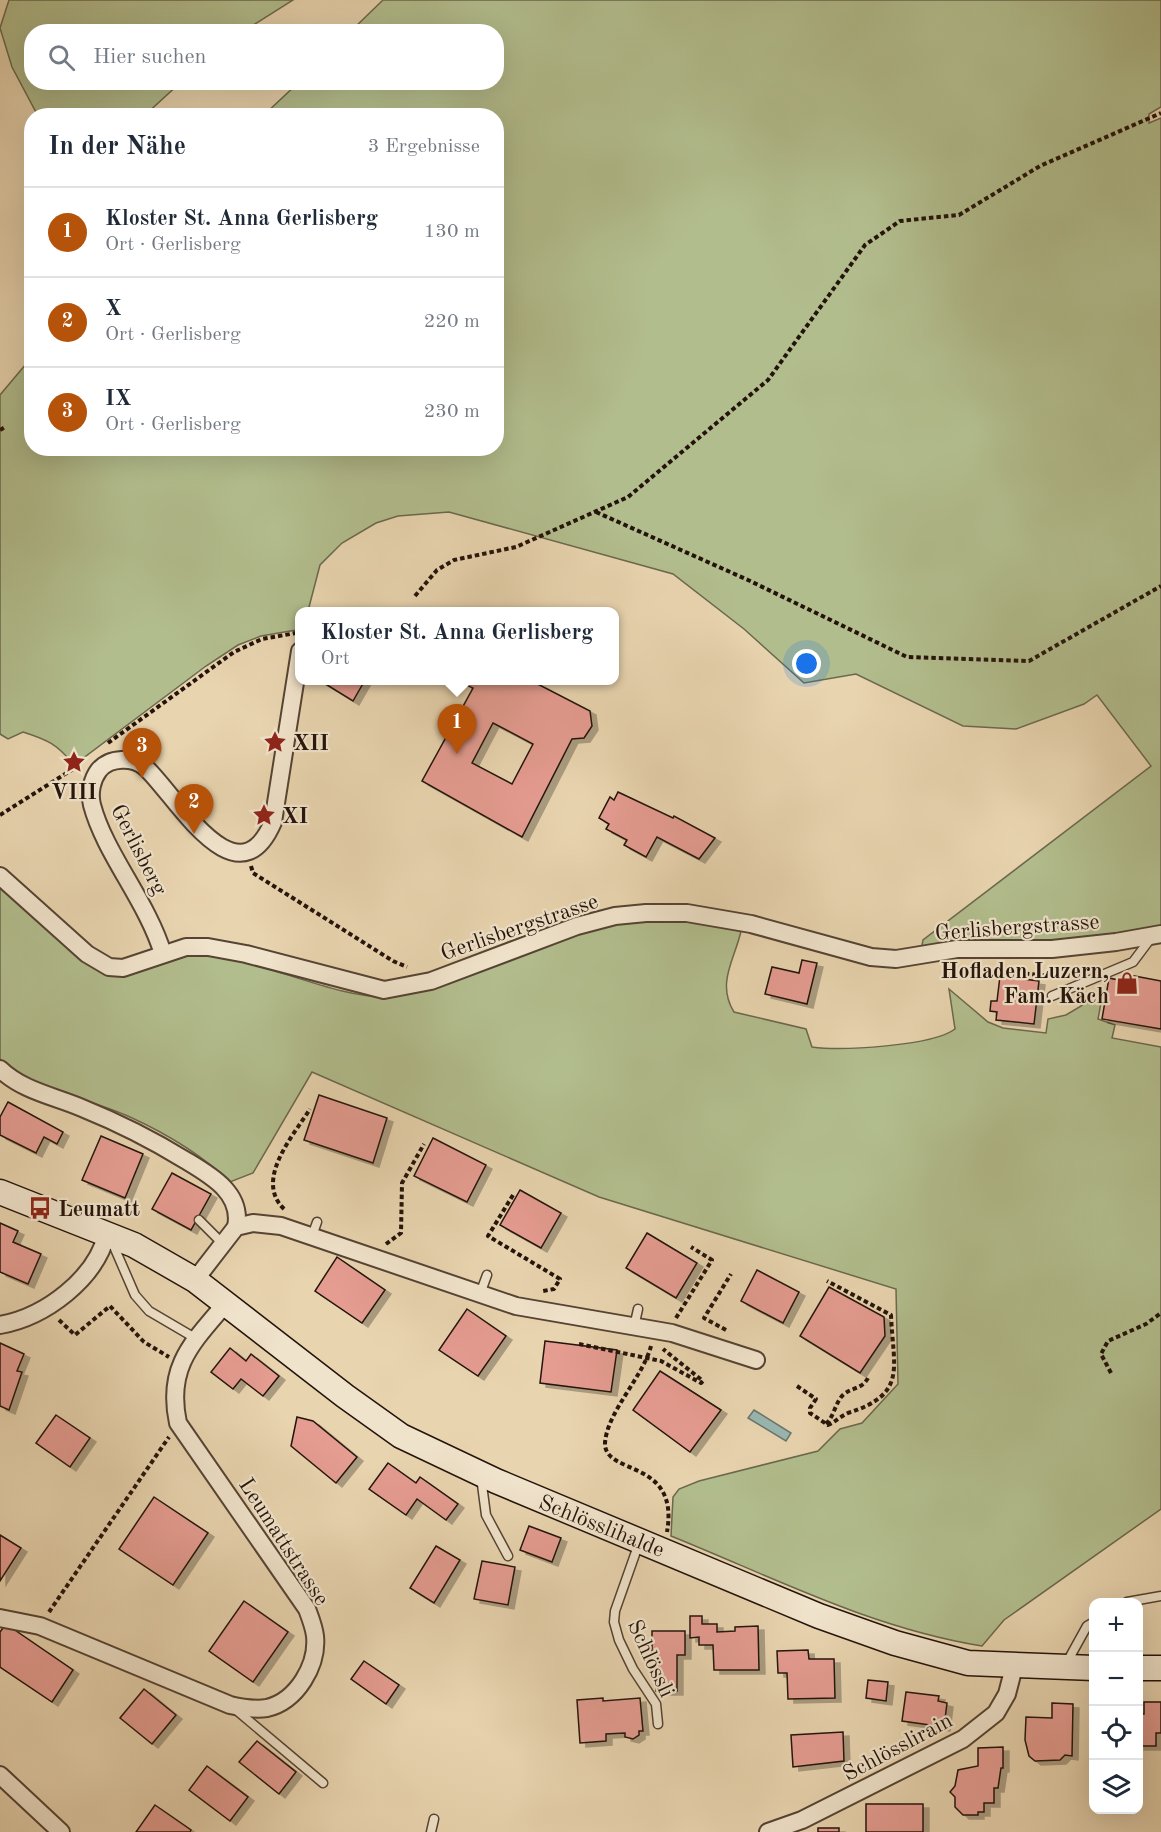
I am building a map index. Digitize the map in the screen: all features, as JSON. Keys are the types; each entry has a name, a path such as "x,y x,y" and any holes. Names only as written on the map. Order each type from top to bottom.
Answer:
{"main road":[{"name":"Schlösslihalde","path":"0,1192 107,1233 195,1280 345,1396 401,1436 481,1474 819,1616 895,1643 968,1663 1014,1667 1089,1668"},
{"path":"1143,1668 1161,1668"}],"street":[{"path":"251,850 268,835 273,822 295,683"},
{"name":"Gerlisberg","path":"163,954 156,930 104,833 92,804 94,778 101,768 118,760 132,759 144,767 194,824 219,846 239,852 251,850"},
{"name":"Gerlisbergstrasse","path":"0,876 87,954 109,967 123,968 144,963 186,947 208,947 246,954 373,988 403,988 431,981 577,926 615,916 646,913 687,913 751,924 871,957 896,959 978,949 1052,949 1157,934"},
{"path":"0,1069 10,1078 39,1094 140,1132 196,1167 229,1193 238,1213 236,1227 195,1280"},
{"path":"236,1227 253,1223 315,1229 370,1256 530,1310 670,1333 756,1360"},
{"path":"0,1325 14,1323 45,1307 84,1276 104,1246 107,1233"},
{"name":"Leumattstrasse","path":"0,1618 40,1626 230,1705 249,1709 268,1707 286,1699 304,1680 314,1658 315,1635 307,1609 178,1423 173,1400 182,1363 195,1338 226,1303"},
{"name":"Schlösslirain","path":"768,1832 802,1820 963,1739 996,1713 1007,1694 1014,1667"},
{"path":"0,1775 61,1832"}],"lane":[{"path":"1052,996 1133,962 1157,934"},
{"path":"199,1220 223,1244"},
{"path":"107,1233 135,1295 149,1311 195,1338"},
{"path":"480,1295 487,1275"},
{"path":"634,1327 638,1309"},
{"path":"481,1474 486,1515 508,1556"},
{"name":"Schlössli","path":"640,1540 615,1611 614,1622 633,1669 656,1704 658,1724"},
{"path":"1143,1599 1161,1596"},
{"path":"1064,1667 1089,1625"},
{"path":"230,1705 323,1783"},
{"path":"432,1832 434,1819"}],"path":[{"path":"415,597 437,570 454,560 516,548 628,497 768,380 865,245 900,220 958,215 1040,166 1161,113"},
{"path":"596,512 748,579 907,657 1029,661 1161,586"},
{"path":"100,750 234,652 262,639 295,633"},
{"path":"0,815 84,761"},
{"path":"251,850 254,873 393,961 406,967 416,967"},
{"path":"978,949 1002,970 1058,977 1068,989"},
{"path":"310,1109 280,1158 272,1184 274,1196 288,1212 315,1229"},
{"path":"370,1256 375,1245 384,1246 400,1233 402,1183 424,1144"},
{"path":"513,1195 488,1236 560,1279 551,1292 538,1292 530,1310"},
{"path":"670,1333 673,1323 712,1260 691,1247"},
{"path":"730,1274 704,1318 742,1340 736,1353"},
{"path":"826,1424 870,1406 890,1389 894,1378 891,1315 828,1281"},
{"path":"45,1307 75,1335 110,1306 144,1342 182,1363"},
{"path":"1111,1373 1101,1354 1108,1341 1146,1324 1161,1313"},
{"path":"579,1344 648,1357 661,1361 701,1383 703,1381 664,1350 651,1346 648,1357 616,1413 605,1442 607,1452 616,1461 653,1478 666,1493 669,1507 666,1536"},
{"path":"826,1424 832,1418 844,1395 863,1386 868,1378"},
{"path":"797,1386 816,1399 810,1408 810,1413 826,1424"},
{"path":"44,1620 170,1436"}],"green space":[{"path":"9,0 293,0 255,24 24,24 24,90 12,67 0,28"},
{"path":"383,0 1161,0 1161,107 1149,114 1149,123 1161,118 1161,928 1091,939 921,950 923,940 1151,766 1097,695 1084,704 1016,729 963,726 856,674 804,683 744,629 673,574 449,512 398,516 376,523 342,543 320,565 309,607 295,607 295,630 261,636 238,645 206,666 74,765 57,747 39,738 23,732 8,739 0,734 0,395 24,366 24,456 504,456 504,108 271,108 291,90 504,90 504,24 358,24"},
{"path":"24,90 172,90 153,108 34,108"},
{"path":"0,887 113,974 139,970 188,955 202,954 238,960 351,993 391,997 413,993 448,981 583,931 629,920 655,918 734,927 741,931 727,981 729,1001 734,1012 806,1029 812,1047 886,1046 944,1035 955,1029 949,989 988,1022 1003,1028 1046,1033 1048,1019 1066,1015 1086,1003 1101,1003 1098,1019 1115,1025 1112,1038 1161,1047 1161,1509 1004,1620 982,1646 941,1638 862,1614 786,1585 671,1536 673,1497 679,1489 699,1481 818,1451 840,1429 862,1423 898,1384 896,1289 599,1197 312,1072 253,1173 230,1182 183,1145 156,1130 113,1110 45,1087 14,1070 0,1059"}],"water":[{"path":"754,1410 791,1433 786,1441 748,1418"}],"building":[{"path":"327,685 362,685 353,701"},
{"path":"466,685 540,685 590,711 592,726 584,738 572,739 522,837 422,781 473,688","holes":["493,723 533,744 512,784 472,763"]},
{"path":"618,792 673,818 674,816 715,838 699,859 657,837 646,857 624,845 627,840 606,829 609,824 599,818 610,797 614,800"},
{"path":"802,960 817,963 807,1004 765,994 772,967 799,973"},
{"path":"1124,974 1161,981 1161,1029 1102,1019 1109,978 1123,981"},
{"path":"1000,976 1039,981 1034,1024 996,1020 997,1012 990,1011 991,1001 997,1001"},
{"path":"319,1095 387,1118 373,1163 304,1140"},
{"path":"8,1102 63,1132 57,1144 44,1137 36,1153 0,1135 0,1117"},
{"path":"101,1136 143,1154 125,1198 82,1180"},
{"path":"433,1138 486,1165 467,1202 414,1176"},
{"path":"172,1173 211,1194 191,1230 152,1209"},
{"path":"520,1190 561,1213 541,1248 500,1225"},
{"path":"0,1223 18,1231 13,1242 41,1254 28,1284 0,1272"},
{"path":"647,1233 697,1263 676,1298 626,1268"},
{"path":"337,1257 385,1290 362,1323 315,1291"},
{"path":"757,1270 799,1292 783,1323 741,1301"},
{"path":"829,1287 884,1317 885,1336 860,1373 800,1336"},
{"path":"467,1309 506,1336 478,1376 439,1350"},
{"path":"545,1341 617,1350 611,1392 540,1383"},
{"path":"0,1343 24,1354 17,1371 22,1372 9,1410 0,1406"},
{"path":"230,1348 246,1361 251,1354 279,1376 263,1396 241,1379 233,1389 211,1372"},
{"path":"660,1371 721,1410 690,1452 633,1410"},
{"path":"56,1415 90,1438 70,1467 36,1443"},
{"path":"297,1417 313,1421 357,1457 336,1483 291,1446"},
{"path":"388,1463 416,1483 420,1477 458,1504 446,1520 417,1499 406,1515 369,1489"},
{"path":"154,1497 208,1533 173,1585 119,1549"},
{"path":"529,1526 561,1538 552,1562 520,1550"},
{"path":"0,1535 21,1548 0,1581"},
{"path":"436,1546 460,1560 434,1603 410,1588"},
{"path":"482,1561 515,1567 508,1605 474,1599"},
{"path":"244,1601 288,1632 253,1682 209,1651"},
{"path":"690,1616 702,1616 702,1624 717,1624 717,1632 735,1631 735,1627 758,1626 759,1670 714,1670 713,1645 699,1645 699,1637 690,1638"},
{"path":"6,1624 73,1670 52,1702 0,1667 0,1632"},
{"path":"652,1631 685,1631 685,1655 677,1655 677,1691 656,1691 656,1655 652,1655"},
{"path":"808,1650 809,1659 834,1659 835,1698 788,1699 787,1673 778,1673 777,1651"},
{"path":"364,1661 399,1685 386,1704 351,1679"},
{"path":"868,1680 888,1682 886,1701 866,1698"},
{"path":"144,1689 176,1715 152,1744 120,1718"},
{"path":"906,1692 939,1696 938,1701 947,1703 944,1727 902,1721"},
{"path":"603,1698 603,1701 640,1698 643,1731 639,1731 639,1735 633,1739 625,1737 625,1733 606,1734 606,1741 580,1743 577,1700"},
{"path":"1144,1702 1161,1702 1161,1733 1156,1733 1156,1746 1143,1746"},
{"path":"1052,1703 1073,1704 1072,1756 1065,1755 1060,1760 1035,1761 1029,1756 1025,1740 1026,1717 1052,1718"},
{"path":"843,1732 844,1761 793,1767 791,1735"},
{"path":"257,1741 296,1772 279,1794 239,1762"},
{"path":"1003,1747 1003,1768 1001,1768 998,1788 994,1788 994,1803 984,1803 984,1812 978,1812 978,1815 963,1815 955,1807 955,1797 950,1792 955,1786 958,1770 978,1766 978,1748"},
{"path":"207,1766 248,1797 230,1821 189,1790"},
{"path":"866,1804 923,1804 923,1832 866,1832"},
{"path":"155,1805 191,1830 190,1832 136,1832"},
{"path":"818,1828 839,1828 839,1832 818,1832"}],"place":[{"name":"XII","path":"275,742"},
{"name":"Kloster St. Anna Gerlisberg","path":"457,754"},
{"name":"VIII","path":"74,762"},
{"name":"IX","path":"142,778"},
{"name":"XI","path":"264,815"},
{"name":"X","path":"194,834"},
{"name":"Hofladen Luzern, Fam. Käch","path":"1127,983"},
{"name":"Leumatt","path":"40,1208"}]}
